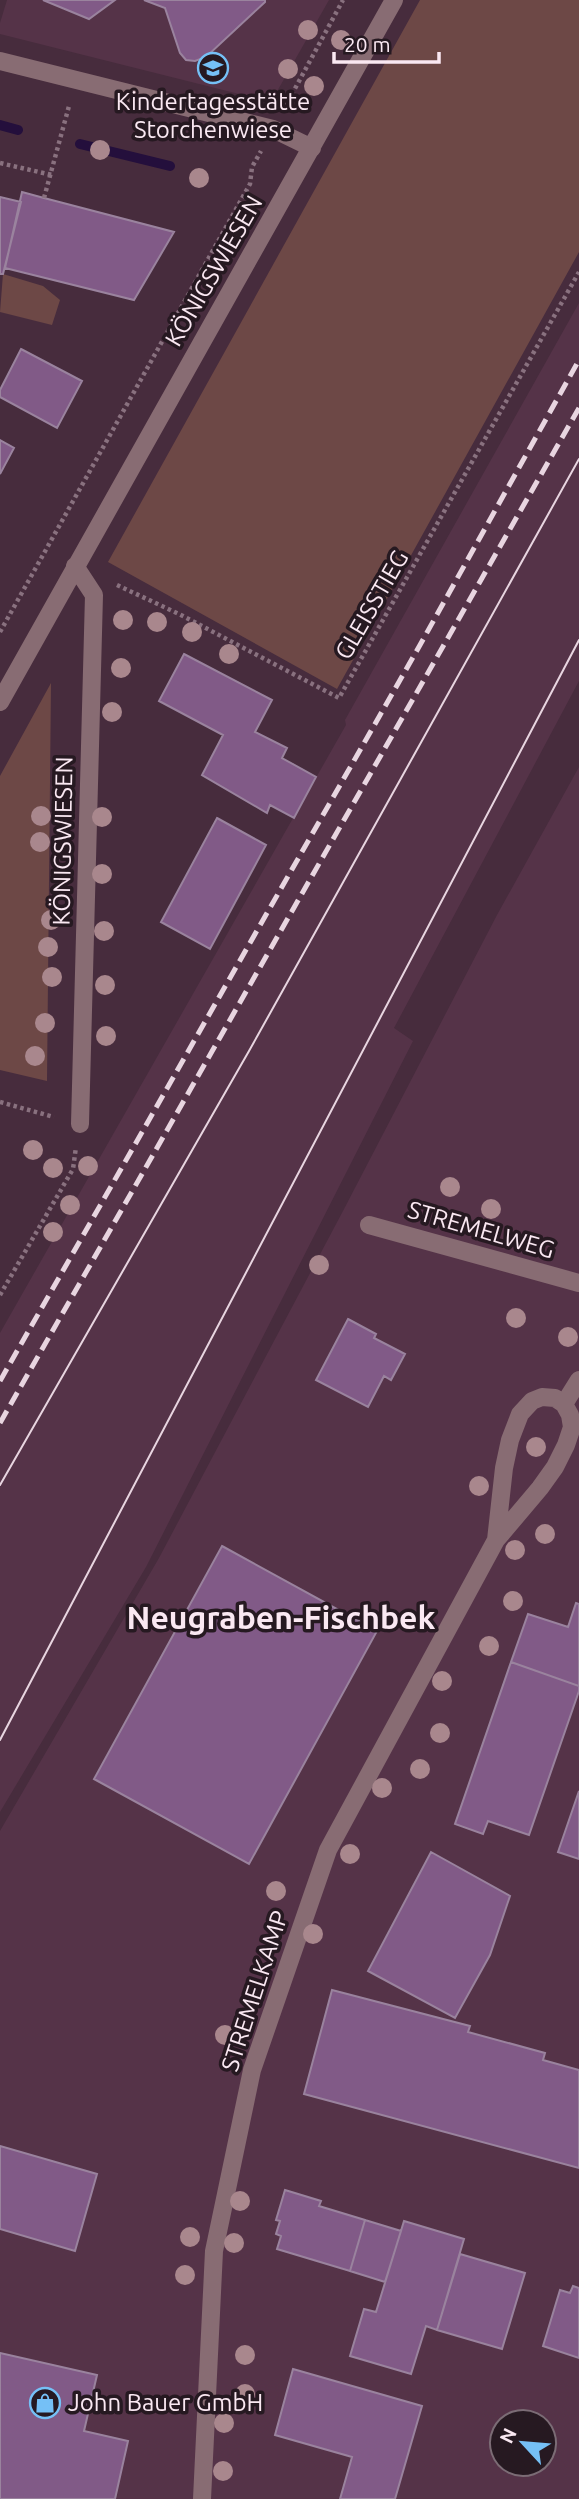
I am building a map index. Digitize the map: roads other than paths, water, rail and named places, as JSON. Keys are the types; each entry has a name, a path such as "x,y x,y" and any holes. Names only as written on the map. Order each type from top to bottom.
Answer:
{"street":[{"name":"KÖNIGSWIESEN","path":"0,702 394,0"},
{"path":"0,61 273,129 312,148"},
{"name":"KÖNIGSWIESEN","path":"75,566 94,595 80,1124"},
{"name":"STREMELWEG","path":"369,1225 579,1283"},
{"path":"564,1404 579,1380"},
{"name":"STREMELKAMP","path":"202,2499 214,2250 252,2070 328,1850 496,1540 525,1508 555,1467 572,1427 564,1404 555,1398 542,1397 532,1401 520,1414 510,1440 504,1468 496,1540"}],"waterway":[{"path":"0,125 18,130"},
{"path":"80,144 170,166"}],"tram line":[{"path":"0,1485 249,1051 579,459"},
{"path":"0,1740 579,640"}],"railway":[{"path":"0,1381 420,645 579,360"},
{"path":"0,1423 579,408"}],"place":[{"name":"Kindertagesstätte Storchenwiese","path":"213,68"},
{"name":"John Bauer GmbH","path":"45,2403"}],"district":[{"name":"Neugraben-Fischbek","path":"281,1618"}]}
